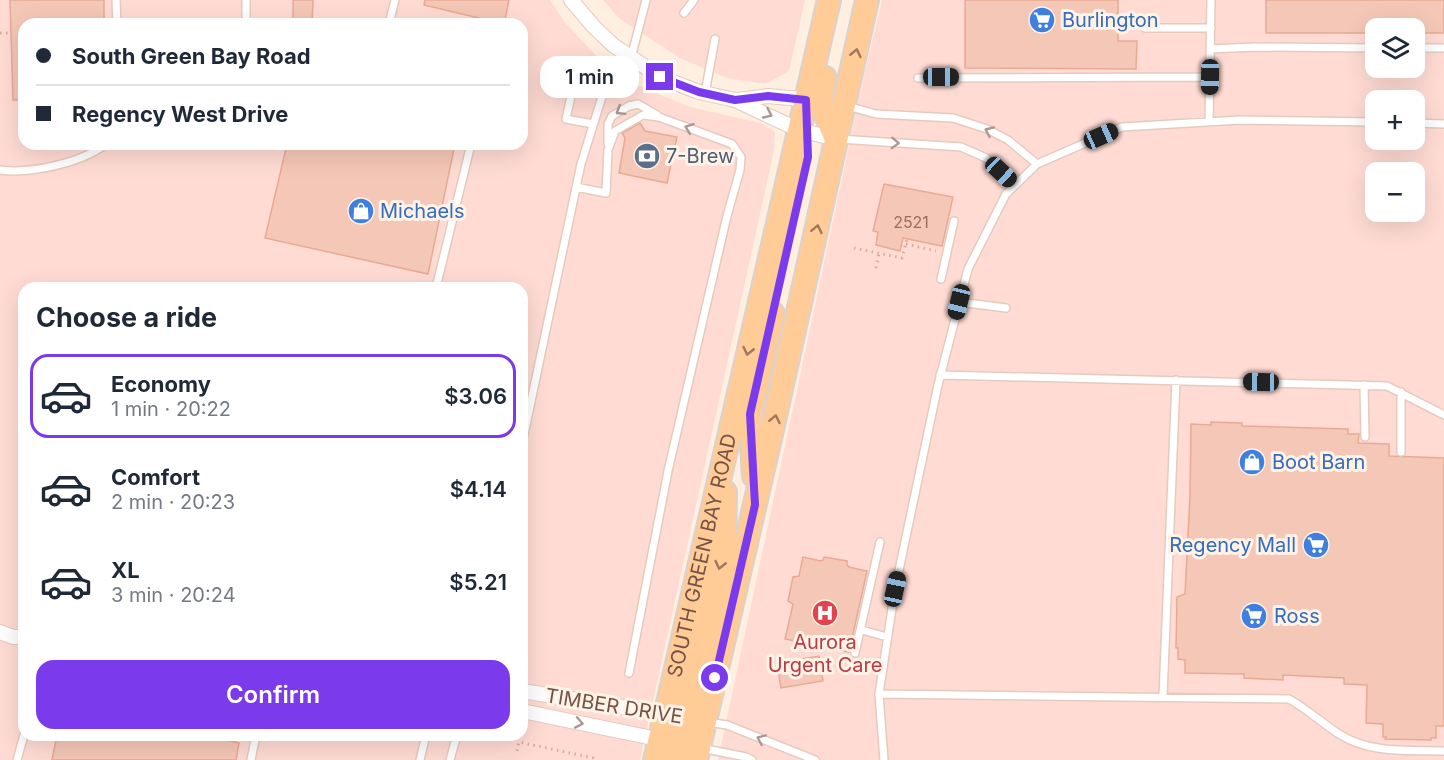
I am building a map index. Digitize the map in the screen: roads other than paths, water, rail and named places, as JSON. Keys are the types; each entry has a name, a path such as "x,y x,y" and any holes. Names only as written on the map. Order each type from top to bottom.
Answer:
{"main road":[{"path":"829,0 813,100 836,139"},
{"path":"755,505 750,414 808,157 804,131 842,0"},
{"name":"SOUTH GREEN BAY ROAD","path":"677,752 685,718 755,505 867,0"},
{"name":"SOUTH GREEN BAY ROAD","path":"677,752 685,718 727,444 804,131"}],"street":[{"path":"572,0 594,27 613,45 660,77 681,86 735,100 804,131 836,139"},
{"path":"735,100 768,96 844,105"},
{"path":"0,632 18,637"},
{"name":"TIMBER DRIVE","path":"528,692 685,718"},
{"name":"TIMBER DRIVE","path":"528,713 677,752"}],"lane":[{"path":"116,0 117,18"},
{"path":"246,0 246,18"},
{"path":"390,18 395,0"},
{"path":"528,415 576,187 593,124 605,87 615,71 631,58 646,0"},
{"path":"684,13 694,0"},
{"path":"1209,122 1211,0"},
{"path":"1145,27 1211,28"},
{"path":"705,93 715,39"},
{"path":"1210,49 1365,48"},
{"path":"1425,48 1444,48"},
{"path":"576,74 566,119 593,124"},
{"path":"918,78 1210,77"},
{"path":"576,187 606,193 608,124 612,116 629,106 638,104 659,117"},
{"path":"844,105 876,114 953,118 987,129 1008,140 1037,164"},
{"path":"608,150 615,131 643,115 659,117 732,144 741,157 740,170 668,471 629,673"},
{"path":"883,760 879,694 887,638 895,589 940,375 968,269 1006,194 1037,164 1122,127 1283,120 1365,122"},
{"path":"1425,123 1444,124"},
{"path":"836,139 961,147 986,158 1015,185"},
{"path":"0,170 14,172 64,164 93,150"},
{"path":"437,282 470,150"},
{"path":"940,279 954,221"},
{"path":"959,302 1006,308"},
{"path":"940,375 1387,386 1444,415"},
{"path":"1163,696 1176,381"},
{"path":"1364,385 1365,437"},
{"path":"1401,392 1401,452"},
{"path":"855,653 880,542"},
{"path":"862,630 887,638"},
{"path":"879,694 1289,699 1310,711 1340,735 1358,743 1381,750 1444,751"},
{"path":"685,718 727,725 815,760"},
{"path":"17,760 22,741"},
{"path":"251,760 255,741"},
{"path":"420,760 425,741"},
{"path":"450,760 455,741"},
{"path":"677,752 722,754 752,760"}],"place":[{"name":"Burlington","path":"1042,20"},
{"name":"7-Brew","path":"647,156"},
{"name":"Michaels","path":"361,211"},
{"name":"Boot Barn","path":"1252,462"},
{"name":"Regency Mall","path":"1316,545"},
{"name":"Aurora Urgent Care","path":"825,613"},
{"name":"Ross","path":"1254,616"}]}
